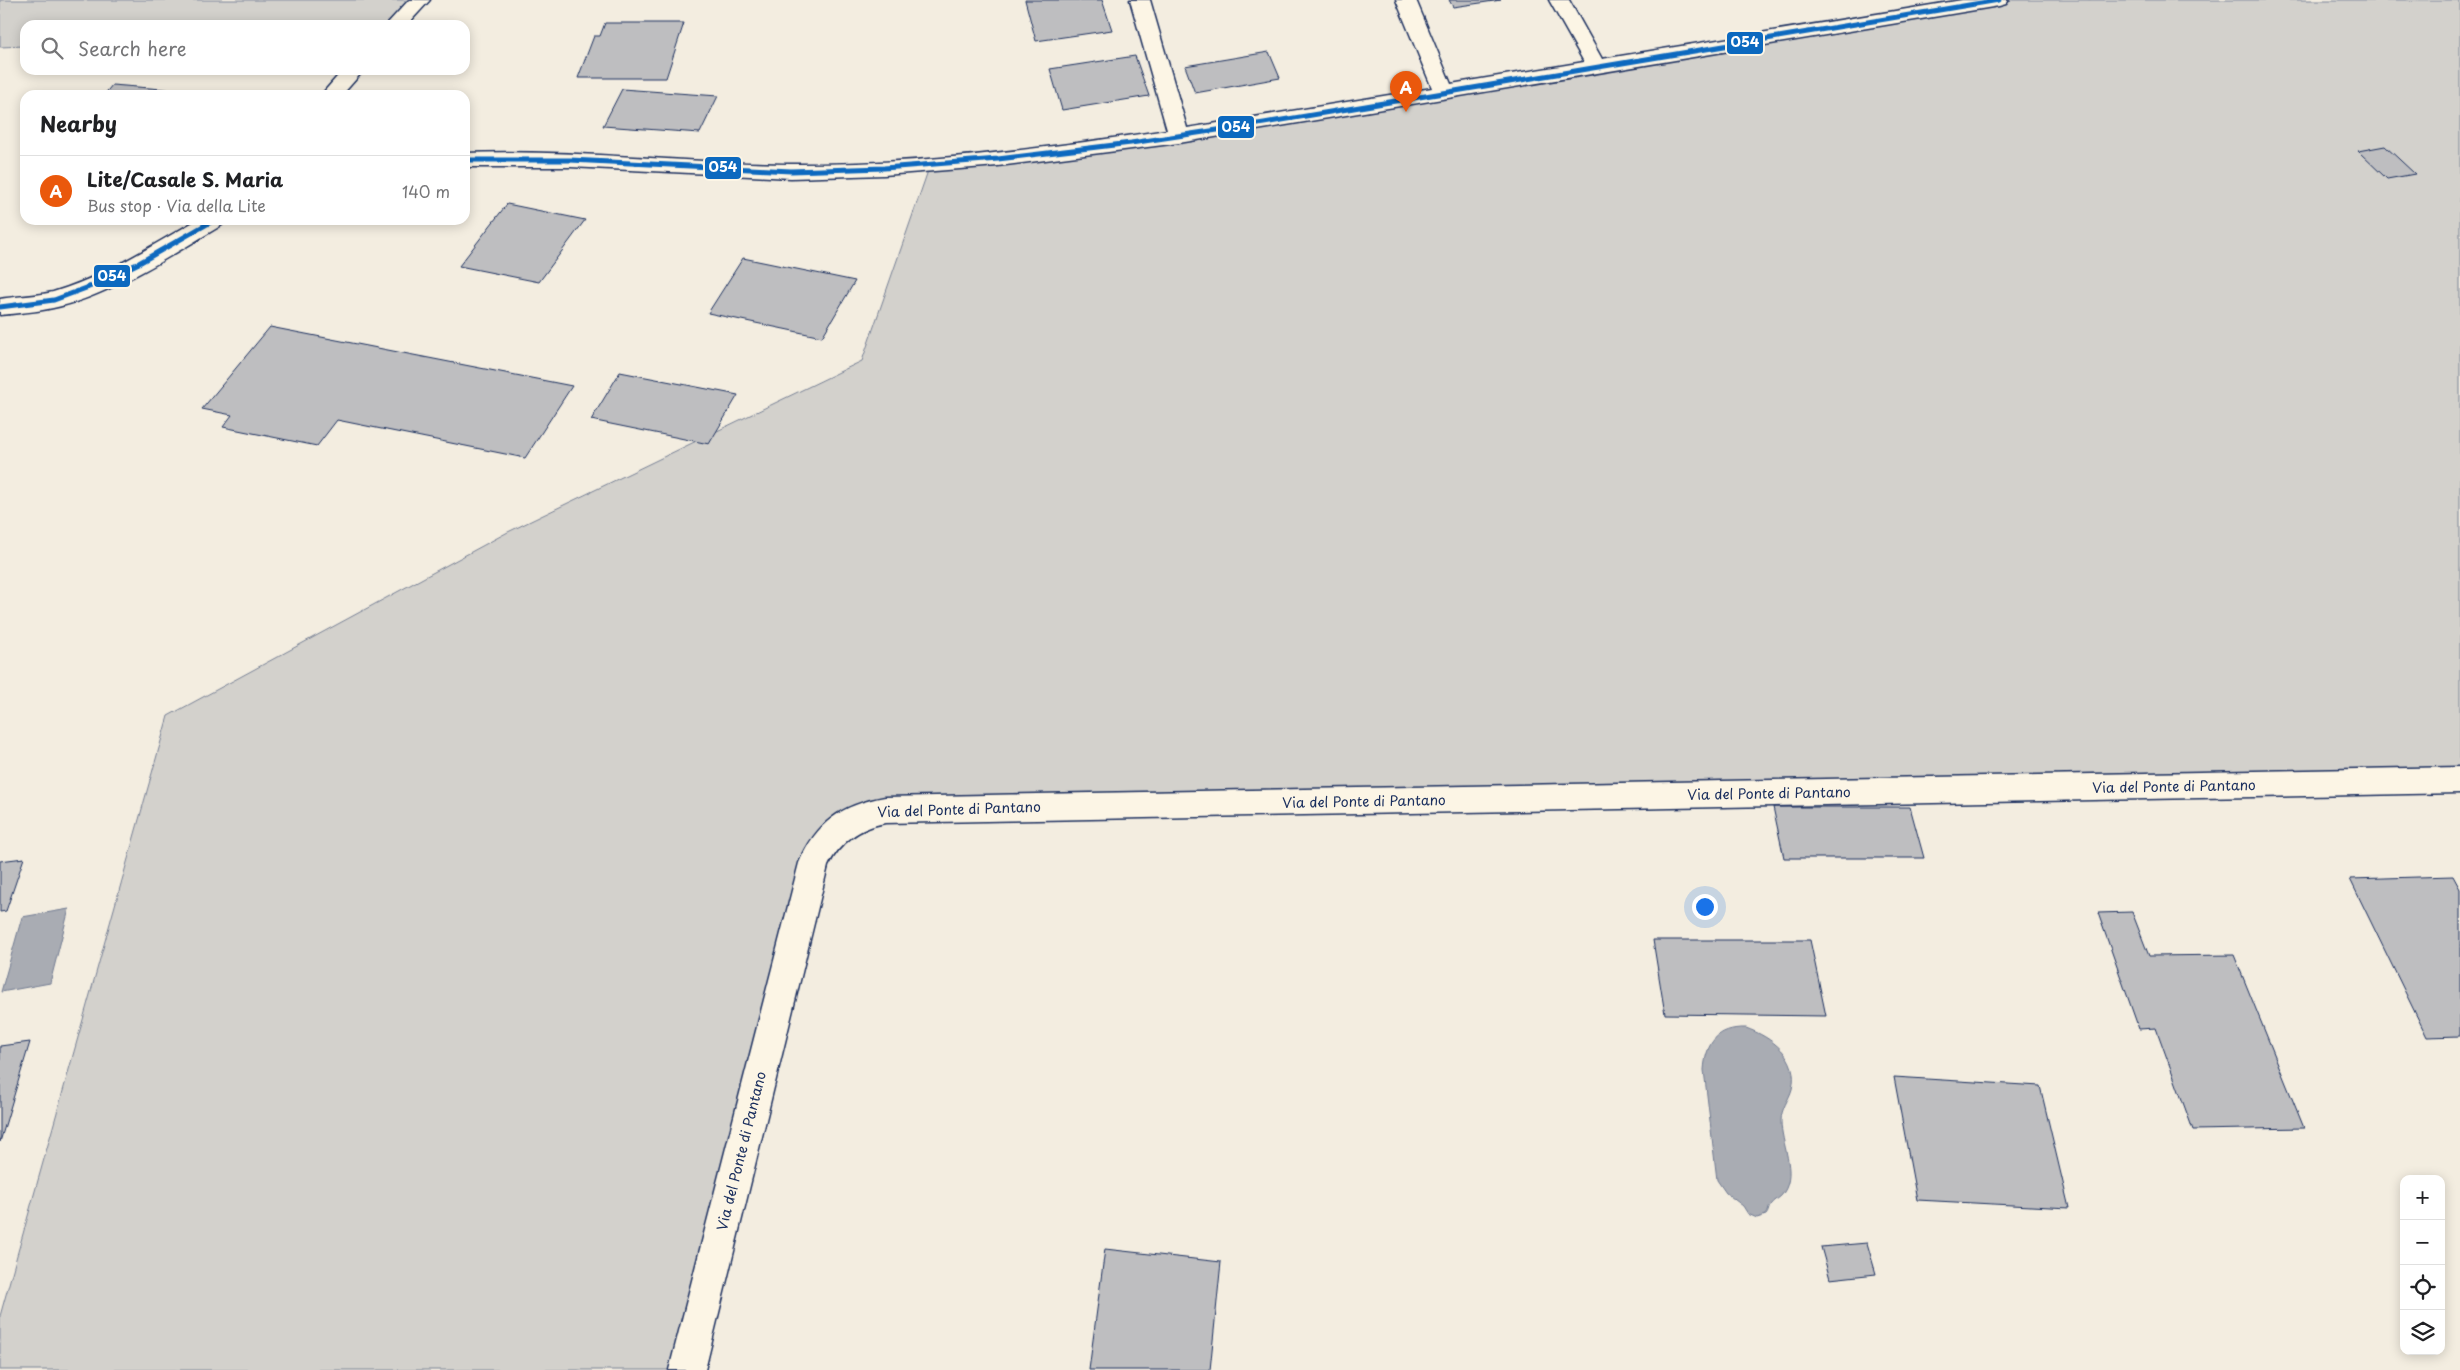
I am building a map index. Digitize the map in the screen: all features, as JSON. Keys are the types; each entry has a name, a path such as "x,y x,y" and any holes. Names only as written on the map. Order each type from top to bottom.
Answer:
{"street":[{"path":"401,20 420,0"},
{"path":"1140,0 1179,136"},
{"path":"1406,0 1444,92"},
{"path":"1559,0 1596,66"},
{"path":"470,160 558,158 745,170 834,171 984,160 1179,136 1999,0"},
{"path":"336,90 349,75"},
{"path":"0,307 54,300 80,290 139,263 205,225"},
{"name":"Via del Ponte di Pantano","path":"687,1370 814,863 822,846 834,832 868,812 885,810 2460,780"}],"shaded area":[{"path":"0,0 420,0 402,20 20,20 20,46 0,47"},
{"path":"1999,0 2460,0 2460,780 885,810 834,832 687,1370 0,1370 0,1316 168,716 508,532 862,361 930,165 984,160"},
{"path":"69,909 50,983 1,992 22,917"},
{"path":"1746,1028 1765,1037 1781,1050 1788,1058 1792,1067 1793,1078 1792,1089 1782,1112 1781,1121 1789,1167 1788,1184 1783,1194 1770,1206 1768,1213 1757,1218 1748,1214 1743,1206 1726,1193 1717,1180 1704,1070 1707,1052 1715,1038 1727,1030"}],"building":[{"path":"1025,0 1102,0 1112,30 1036,41"},
{"path":"1449,0 1501,0 1453,7"},
{"path":"605,23 684,23 666,78 578,78 594,36 600,36"},
{"path":"1269,52 1280,78 1195,93 1185,66"},
{"path":"1135,56 1149,96 1062,110 1050,69"},
{"path":"112,85 175,90 108,90"},
{"path":"622,89 718,96 700,133 603,126"},
{"path":"2385,146 2415,174 2387,179 2358,151"},
{"path":"507,204 585,220 539,282 459,266"},
{"path":"743,258 855,281 822,337 708,313"},
{"path":"270,327 572,386 525,458 337,420 317,446 223,427 232,415 202,409"},
{"path":"620,372 738,395 709,444 591,420"},
{"path":"1773,807 1910,807 1924,858 1784,858"},
{"path":"24,858 6,911 0,912 0,861"},
{"path":"2453,876 2460,889 2460,1036 2427,1037 2350,879"},
{"path":"2132,912 2149,956 2234,955 2304,1128 2193,1130 2156,1028 2139,1029 2098,913"},
{"path":"1653,940 1810,940 1826,1016 1665,1014"},
{"path":"30,1042 0,1142 0,1046"},
{"path":"1894,1077 2040,1086 2069,1208 1917,1200"},
{"path":"1867,1243 1876,1274 1830,1279 1821,1247"},
{"path":"1105,1249 1221,1262 1210,1370 1089,1370"}],"transit line":[{"name":"054","path":"470,160 570,160 791,171 884,168 998,159 1131,143 1264,123 1999,0"},
{"name":"054","path":"0,307 54,300 89,287 139,263 205,225"}],"place":[{"name":"Lite/Casale S. Maria","path":"1406,112"}]}
